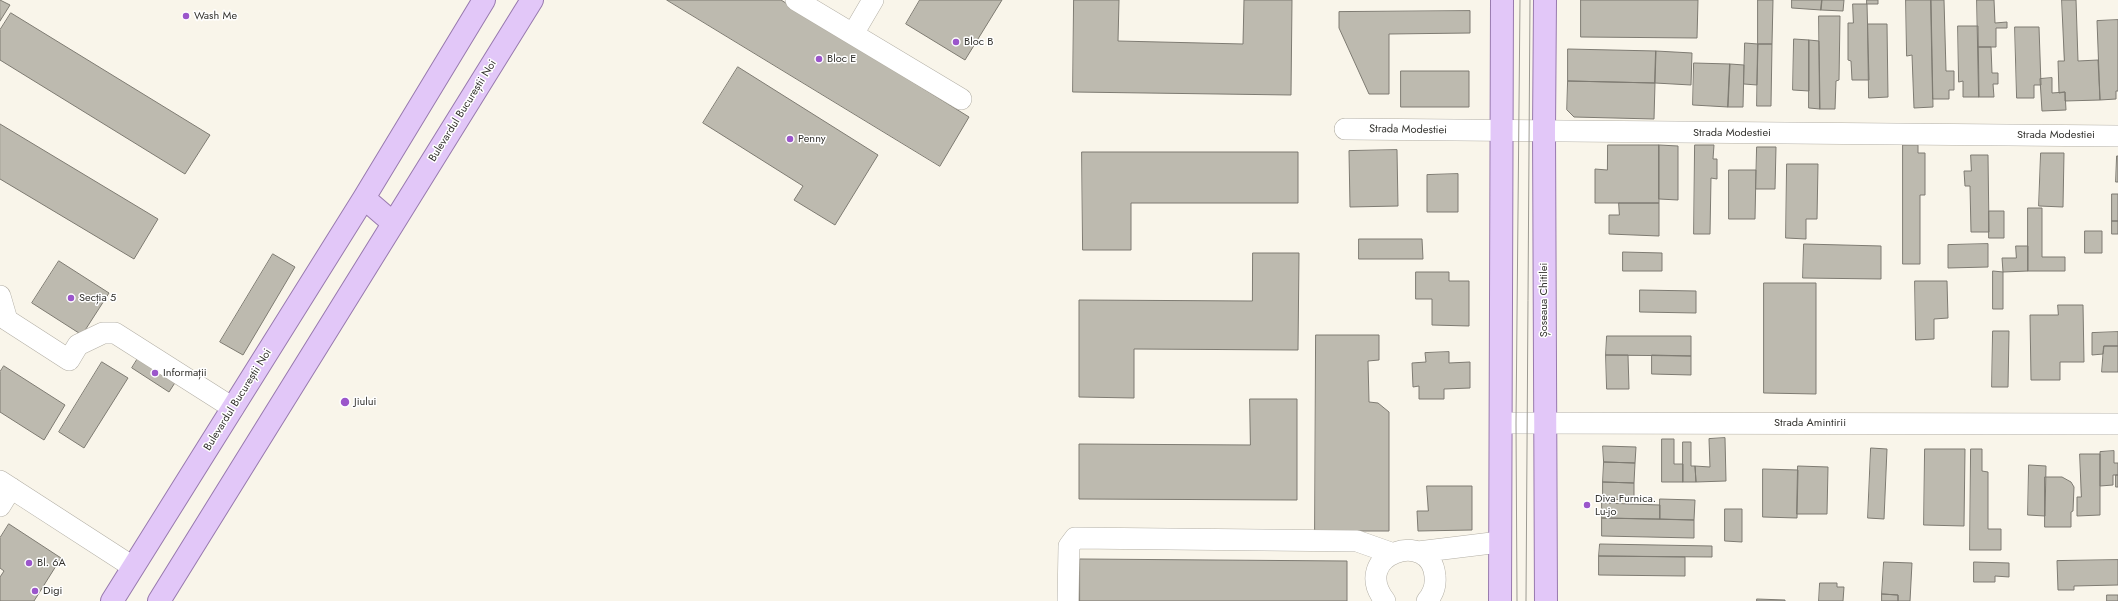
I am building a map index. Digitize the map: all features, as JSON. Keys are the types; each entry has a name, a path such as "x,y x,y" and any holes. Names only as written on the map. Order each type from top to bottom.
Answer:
{"main road":[{"name":"Bulevardul Bucureștii Noi","path":"112,601 364,198 484,0"},
{"name":"Bulevardul Bucureștii Noi","path":"160,601 532,0"},
{"path":"1500,601 1503,131 1502,0"},
{"name":"Șoseaua Chitilei","path":"1545,0 1544,131 1546,601"},
{"path":"364,198 394,223"}],"street":[{"path":"796,0 961,99"},
{"path":"853,34 873,0"},
{"name":"Strada Modestiei","path":"1346,129 2118,136"},
{"path":"0,296 7,320 69,360 78,345 103,333 115,333 233,408"},
{"name":"Strada Amintirii","path":"1501,422 2118,424"},
{"path":"0,506 6,485 133,568"},
{"path":"1068,601 1068,546 1076,538 1357,541 1391,553"},
{"path":"1385,601 1376,586 1376,576 1378,567 1383,559 1391,553 1400,550 1418,552 1500,542"},
{"path":"1418,552 1432,565 1435,573 1433,592 1427,601"}],"building":[{"path":"0,0 10,5 0,21"},
{"name":"Bloc E","path":"667,0 781,0 969,117 940,166"},
{"name":"Bloc B","path":"920,0 1002,0 965,60 906,24"},
{"path":"1074,0 1119,0 1118,41 1243,44 1244,0 1292,0 1291,95 1073,92"},
{"path":"1581,0 1698,0 1697,38 1581,37"},
{"path":"1758,0 1773,0 1772,44 1758,44"},
{"path":"1792,0 1822,0 1821,10 1792,8"},
{"path":"1822,0 1844,0 1843,11 1821,10"},
{"path":"1867,0 1878,0 1878,4 1867,4"},
{"path":"1906,0 1931,0 1933,107 1914,108 1912,55 1907,56"},
{"path":"1931,0 1944,0 1946,71 1954,71 1954,90 1949,90 1949,99 1933,99"},
{"path":"1977,0 1994,0 1995,23 2007,22 2007,28 1996,28 1996,47 1978,47"},
{"path":"2062,0 2076,0 2078,61 2098,60 2100,100 2065,101 2065,92 2059,93 2058,61 2064,61"},
{"path":"1853,4 1867,4 1869,80 1852,80 1851,61 1848,60 1848,23 1853,23"},
{"path":"1470,11 1470,33 1389,34 1389,94 1369,94 1339,28 1339,12"},
{"path":"11,13 210,135 185,174 0,60 0,30"},
{"path":"1819,16 1840,16 1839,80 1836,81 1835,109 1820,109"},
{"path":"2118,20 2118,91 2116,91 2116,99 2100,100 2097,21"},
{"path":"1868,24 1887,24 1888,97 1869,98"},
{"path":"1958,26 1978,26 1979,97 1963,97 1963,81 1959,82"},
{"path":"2015,27 2039,27 2041,85 2034,85 2034,98 2017,98"},
{"path":"1794,39 1809,40 1809,91 1793,90"},
{"path":"1809,40 1819,41 1820,109 1809,108"},
{"path":"1745,43 1758,44 1757,85 1744,84"},
{"path":"1758,44 1772,44 1771,106 1757,106"},
{"path":"1978,47 1991,47 1992,73 1998,73 1998,84 1993,84 1994,97 1979,97"},
{"path":"1568,49 1656,51 1655,83 1568,81"},
{"path":"1656,51 1692,53 1691,85 1655,83"},
{"path":"1694,63 1730,64 1728,107 1693,105"},
{"path":"1730,64 1744,65 1743,107 1728,107"},
{"name":"Penny","path":"738,67 878,155 835,225 794,200 803,186 703,123"},
{"path":"1401,71 1469,71 1469,107 1401,107"},
{"path":"2052,78 2052,93 2065,92 2066,110 2042,111 2040,79"},
{"path":"1568,81 1655,83 1654,119 1574,117 1567,110"},
{"path":"0,124 158,219 134,259 0,179"},
{"path":"1608,145 1659,145 1659,203 1595,203 1595,169 1607,170"},
{"path":"1659,145 1678,146 1678,200 1659,199"},
{"path":"1695,145 1714,145 1713,159 1717,159 1717,179 1711,178 1710,234 1694,234"},
{"path":"1903,145 1918,145 1918,153 1925,153 1925,195 1920,195 1920,264 1903,264"},
{"path":"1757,147 1776,147 1775,189 1756,189"},
{"path":"1397,150 1398,206 1350,207 1349,151"},
{"path":"1082,152 1298,152 1298,203 1131,203 1131,250 1083,250"},
{"path":"2041,153 2064,153 2063,207 2039,206"},
{"path":"1971,155 1988,155 1989,232 1971,232 1970,186 1965,186 1964,171 1971,171"},
{"path":"2117,156 2118,182 2116,182"},
{"path":"1787,164 1818,164 1817,219 1806,219 1806,239 1786,238"},
{"path":"1729,170 1756,170 1755,219 1729,219"},
{"path":"1458,174 1458,212 1427,212 1427,175"},
{"path":"2112,194 2118,194 2118,221 2112,221"},
{"path":"1619,203 1659,203 1659,236 1609,234 1609,215 1619,215"},
{"path":"2028,208 2042,208 2042,257 2065,257 2065,271 2028,271"},
{"path":"1989,211 2004,211 2004,238 1989,238"},
{"path":"2112,221 2118,221 2118,234 2112,234"},
{"path":"2085,231 2102,231 2102,253 2085,253"},
{"path":"1359,239 1422,239 1423,259 1359,259"},
{"path":"1804,244 1881,246 1881,279 1803,278"},
{"path":"1988,244 1988,267 1948,268 1948,245"},
{"path":"2016,246 2028,246 2028,271 2003,272 2002,258 2016,258"},
{"path":"1623,252 1662,253 1662,271 1623,271"},
{"path":"1253,253 1299,253 1298,350 1134,349 1134,398 1079,397 1079,300 1252,301"},
{"path":"273,254 295,267 243,355 220,342"},
{"name":"Secția 5","path":"59,261 109,293 82,335 32,303"},
{"path":"1993,271 2003,272 2003,309 1993,309"},
{"path":"1416,272 1449,272 1449,281 1469,281 1469,326 1432,325 1432,299 1416,299"},
{"path":"1915,281 1947,281 1948,318 1934,319 1934,339 1916,340"},
{"path":"1764,283 1816,283 1816,394 1764,393"},
{"path":"1640,290 1696,291 1696,313 1640,312"},
{"path":"2058,305 2083,305 2084,362 2060,362 2060,380 2031,380 2030,315 2058,315"},
{"path":"1993,331 2009,331 2008,387 1992,387"},
{"path":"2118,332 2118,346 2104,346 2103,354 2092,355 2092,333"},
{"path":"1316,335 1379,335 1379,360 1368,361 1369,402 1378,403 1389,412 1389,531 1315,531"},
{"path":"1607,336 1691,336 1691,356 1606,355"},
{"path":"2104,346 2118,346 2118,372 2102,372"},
{"path":"1449,352 1449,363 1470,362 1470,388 1444,389 1444,399 1419,399 1419,386 1413,387 1412,363 1426,362 1425,353"},
{"name":"Informații","path":"140,355 178,378 169,392 132,368"},
{"path":"1606,355 1628,355 1629,389 1607,389"},
{"path":"1652,355 1691,356 1691,375 1652,374"},
{"path":"102,362 128,378 84,448 59,432"},
{"path":"4,366 65,405 44,440 0,412 0,372"},
{"path":"1250,399 1297,399 1297,500 1079,499 1079,444 1250,445"},
{"path":"1725,438 1726,481 1696,482 1695,466 1710,467 1709,439"},
{"path":"1662,439 1674,439 1674,464 1683,464 1683,482 1662,482"},
{"path":"1683,442 1691,442 1691,466 1695,466 1696,482 1683,482"},
{"path":"1603,446 1636,447 1635,463 1604,462"},
{"path":"1871,448 1887,449 1884,519 1868,518"},
{"path":"1925,449 1965,449 1964,526 1924,525"},
{"path":"1971,449 1982,449 1982,471 1988,472 1988,529 2001,529 2001,550 1970,550"},
{"path":"2114,451 2114,463 2118,463 2118,475 2113,475 2113,485 2100,486 2100,452"},
{"path":"2080,454 2100,454 2100,515 2077,516 2077,497 2081,497"},
{"path":"1604,462 1635,463 1634,483 1603,482"},
{"path":"2029,465 2046,466 2045,516 2028,515"},
{"path":"1798,466 1828,467 1827,514 1797,514"},
{"path":"1763,469 1798,470 1797,518 1763,517"},
{"path":"2116,475 2118,475 2118,487 2116,487"},
{"path":"2045,477 2062,477 2071,482 2074,487 2071,527 2045,527"},
{"path":"1603,482 1634,483 1634,500 1603,499"},
{"path":"1427,486 1472,486 1472,530 1418,531 1417,511 1428,511"},
{"path":"1660,499 1695,500 1694,520 1660,519"},
{"path":"1602,503 1660,505 1660,519 1602,518"},
{"path":"1725,509 1742,509 1742,542 1725,541"},
{"path":"1602,518 1694,520 1694,538 1602,536"},
{"name":"Bl. 6A","path":"9,524 61,558 34,601 0,601 0,577 4,571 0,568 0,538"},
{"path":"1600,544 1712,546 1712,557 1599,556"},
{"path":"1599,556 1685,557 1685,576 1599,575"},
{"path":"1080,559 1347,561 1347,601 1080,601"},
{"path":"2118,560 2118,585 2074,586 2074,590 2058,590 2057,561"},
{"path":"1884,562 1912,563 1910,601 1898,601 1898,595 1882,594"},
{"path":"1974,562 2009,563 2009,577 1995,576 1995,582 1974,582"},
{"path":"1820,583 1837,583 1837,587 1844,587 1843,601 1819,601"},
{"path":"1882,594 1898,595 1898,601 1882,601"},
{"path":"2107,595 2118,595 2118,601 2107,601"},
{"path":"1757,599 1785,600 1785,601 1757,601"}],"tram line":[{"path":"1517,601 1516,423 1520,0"},
{"path":"1526,601 1530,0"}],"place":[{"name":"Wash Me","path":"186,16"},
{"name":"Bloc B","path":"956,42"},
{"name":"Bloc E","path":"819,59"},
{"name":"Penny","path":"790,139"},
{"name":"Secția 5","path":"71,298"},
{"name":"Informații","path":"155,373"},
{"name":"Jiului","path":"345,402"},
{"name":"Diva Furnica. Lu-jo","path":"1587,505"},
{"name":"Bl. 6A","path":"29,563"},
{"name":"Digi","path":"35,591"}]}
